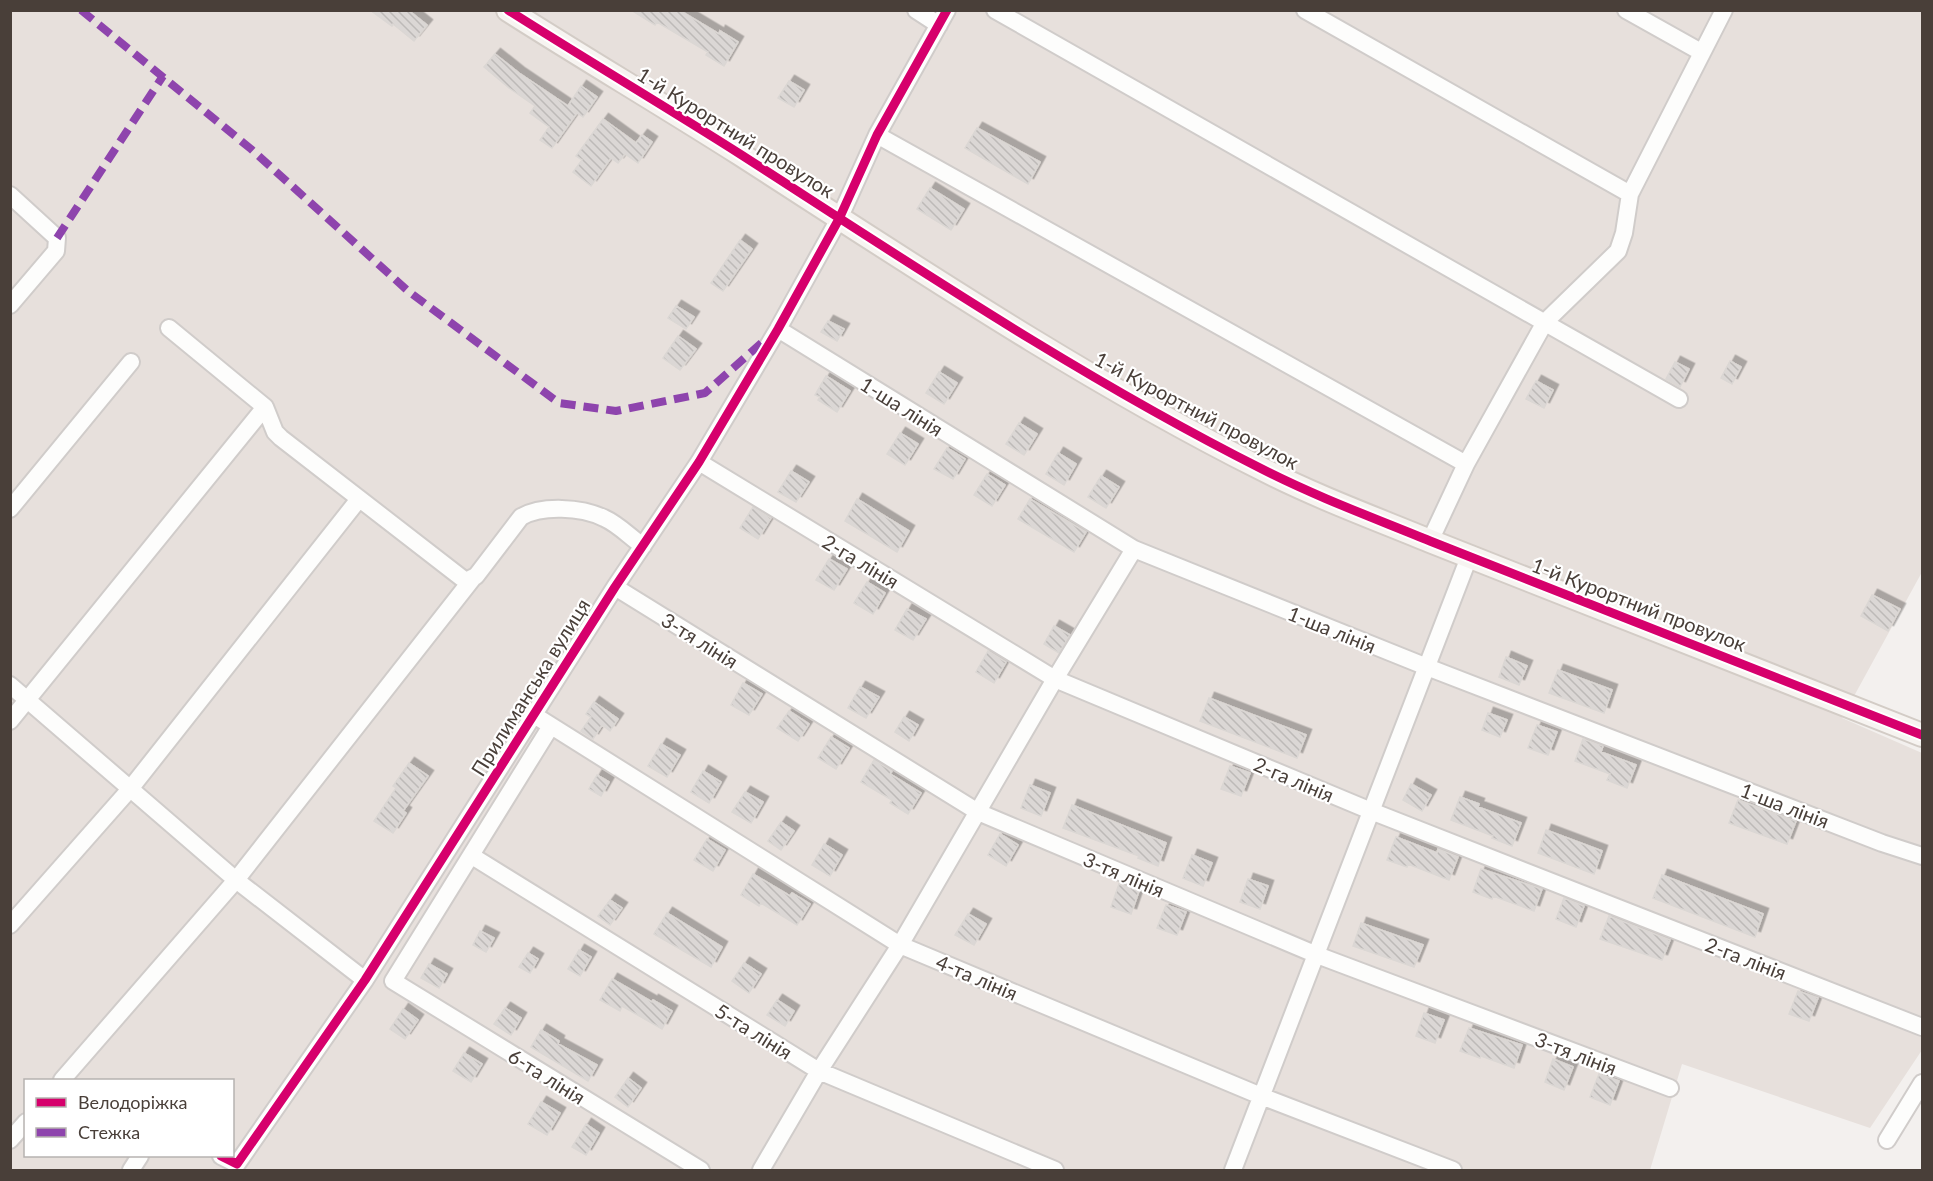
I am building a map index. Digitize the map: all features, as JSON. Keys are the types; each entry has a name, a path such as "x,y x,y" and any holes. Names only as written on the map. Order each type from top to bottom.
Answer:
{"street":[{"path":"916,10 943,18"},
{"path":"994,10 1679,399"},
{"path":"1305,10 1630,194"},
{"path":"1626,10 1701,52"},
{"path":"1430,541 1466,464 1545,322 1618,251 1624,233 1630,194 1724,10"},
{"name":"1-й Курортний провулок","path":"508,11 739,153 839,219 1048,349 1168,420 1264,470 1351,509 1469,557 1923,735"},
{"name":"Прилиманська вулиця","path":"225,1157 237,1164 365,980 615,587 699,462 778,329 839,219 877,135 943,18"},
{"path":"877,135 1466,464"},
{"path":"10,195 57,238 56,251 10,305"},
{"path":"169,327 265,407 275,432 280,438 463,579 473,578"},
{"name":"1-ша лінія","path":"778,329 1134,549 1426,667 1882,843 1923,856"},
{"path":"10,509 131,362"},
{"path":"10,721 265,407"},
{"name":"2-га лінія","path":"699,462 1055,679 1371,811 1923,1027"},
{"path":"10,925 130,789 360,499"},
{"path":"63,1079 236,880 521,518 530,512 570,510 587,513 604,518 643,546"},
{"path":"761,1170 819,1071 900,945 1055,679 1134,549"},
{"path":"1233,1170 1469,557"},
{"name":"3-тя лінія","path":"615,587 978,812 1317,955 1670,1088"},
{"path":"10,684 236,880 365,980"},
{"name":"4-та лінія","path":"534,715 900,945 1261,1096 1454,1170"},
{"path":"472,856 551,726"},
{"name":"6-та лінія","path":"472,856 393,981 673,1164 701,1170"},
{"name":"5-та лінія","path":"472,856 819,1071 1055,1170"},
{"path":"1887,1140 1923,1083"},
{"path":"10,1140 24,1124"},
{"path":"131,1170 139,1157"}],"shaded area":[{"path":"10,11 1922,11 1922,572 1842,718 1922,753 1922,1050 1870,1128 1682,1064 1650,1170 11,1170"}],"building":[{"path":"370,10 408,10 427,25 414,41 393,24 392,26"},
{"path":"631,10 679,10 719,34 720,31 738,42 724,66 706,55 708,52 657,22 655,25"},
{"path":"495,54 568,106 581,86 597,97 583,117 573,110 577,113 552,148 540,140 549,127 530,113 535,106 484,67"},
{"path":"789,81 804,90 794,107 778,98"},
{"path":"603,119 636,143 642,135 652,142 638,163 625,154 618,163 611,158 591,186 573,172 582,160 576,156"},
{"path":"977,128 1040,162 1028,184 965,148"},
{"path":"930,188 964,209 951,230 917,209"},
{"path":"740,240 752,249 723,291 711,283"},
{"path":"676,306 694,317 686,329 668,318"},
{"path":"828,321 844,329 837,341 821,332"},
{"path":"678,336 696,349 680,370 663,358"},
{"path":"1730,361 1741,367 1732,384 1721,378"},
{"path":"1675,362 1689,369 1680,387 1666,379"},
{"path":"939,372 957,383 944,404 926,393"},
{"path":"826,376 850,391 837,412 818,400 820,397 815,395"},
{"path":"1536,381 1553,390 1544,408 1526,399"},
{"path":"1019,423 1037,434 1024,455 1006,444"},
{"path":"900,433 918,444 905,465 887,454"},
{"path":"947,448 965,459 953,479 934,469"},
{"path":"1058,453 1076,464 1064,485 1046,474"},
{"path":"791,471 809,482 796,502 778,492"},
{"path":"987,474 1005,485 992,506 974,495"},
{"path":"1101,476 1119,487 1106,508 1088,497"},
{"path":"857,499 909,531 897,552 845,521"},
{"path":"1030,499 1086,532 1074,552 1018,519"},
{"path":"753,507 771,518 758,539 740,528"},
{"path":"829,559 847,569 834,590 816,580"},
{"path":"867,582 885,593 873,614 854,603"},
{"path":"1872,595 1900,609 1888,631 1861,616"},
{"path":"907,609 926,619 913,640 895,630"},
{"path":"1054,626 1070,635 1059,653 1044,644"},
{"path":"988,651 1006,662 994,683 976,672"},
{"path":"1506,657 1527,666 1519,685 1499,677"},
{"path":"1558,670 1612,690 1604,713 1549,693"},
{"path":"743,683 762,694 749,715 731,705"},
{"path":"860,687 879,697 866,718 848,708"},
{"path":"1209,698 1306,735 1297,758 1200,721"},
{"path":"594,702 618,719 610,731 602,725 593,739 581,731 591,717 586,714"},
{"path":"789,711 809,724 798,741 777,728"},
{"path":"1488,713 1507,720 1500,737 1482,730"},
{"path":"904,717 918,725 909,741 895,732"},
{"path":"1537,725 1557,732 1548,755 1528,748"},
{"path":"831,737 849,748 836,769 818,758"},
{"path":"1583,739 1603,746 1601,752 1636,765 1627,788 1607,780 1610,774 1575,761"},
{"path":"661,744 680,755 667,777 648,766"},
{"path":"874,760 892,771 890,774 921,793 908,814 890,803 892,800 861,782"},
{"path":"409,763 428,776 403,811 406,813 393,833 374,821 396,788 393,786"},
{"path":"1230,766 1250,773 1241,796 1221,789"},
{"path":"703,771 721,782 709,803 691,792"},
{"path":"597,775 609,782 601,796 589,789"},
{"path":"1411,784 1431,795 1422,811 1403,800"},
{"path":"1030,785 1050,793 1041,816 1021,808"},
{"path":"745,792 763,802 751,823 732,812"},
{"path":"1460,797 1479,804 1478,807 1521,823 1512,846 1451,820"},
{"path":"1738,800 1796,821 1787,844 1729,823"},
{"path":"1072,805 1166,843 1158,866 1138,858 1139,856 1063,828"},
{"path":"781,822 794,831 781,850 768,841"},
{"path":"1546,830 1602,851 1594,874 1538,853"},
{"path":"1000,834 1018,845 1006,866 988,855"},
{"path":"1396,837 1437,853 1438,849 1458,857 1449,880 1408,864 1407,867 1387,860"},
{"path":"707,839 725,850 713,871 694,860"},
{"path":"824,844 842,855 830,876 812,865"},
{"path":"1192,855 1212,863 1203,886 1183,878"},
{"path":"1481,869 1542,889 1534,911 1493,896 1492,899 1473,892"},
{"path":"753,874 790,896 792,893 810,904 797,925 761,903 759,906 741,895"},
{"path":"1662,875 1763,914 1755,937 1653,898"},
{"path":"1248,879 1268,886 1260,909 1240,902"},
{"path":"1119,884 1139,891 1131,914 1111,907"},
{"path":"1564,898 1584,906 1576,927 1556,919"},
{"path":"610,900 622,908 610,925 598,916"},
{"path":"1166,905 1186,912 1177,935 1157,928"},
{"path":"667,913 722,947 711,967 654,934"},
{"path":"968,914 986,924 974,945 955,935"},
{"path":"1609,916 1670,940 1662,960 1600,939"},
{"path":"1361,923 1423,945 1414,967 1353,946"},
{"path":"480,931 494,938 486,952 473,945"},
{"path":"579,950 591,957 580,976 568,969"},
{"path":"528,953 538,959 530,973 519,967"},
{"path":"744,963 761,974 749,993 732,981"},
{"path":"429,964 447,974 439,988 421,978"},
{"path":"612,979 672,1011 662,1029 622,1006 620,1011 600,1000"},
{"path":"1798,991 1818,998 1809,1021 1789,1014"},
{"path":"777,1000 794,1011 785,1026 767,1015"},
{"path":"505,1008 521,1018 511,1035 494,1024"},
{"path":"403,1009 418,1020 405,1039 390,1029"},
{"path":"1424,1013 1444,1020 1435,1043 1416,1036"},
{"path":"1469,1028 1522,1045 1514,1068 1460,1051"},
{"path":"541,1030 559,1041 558,1044 597,1065 588,1081 531,1047"},
{"path":"464,1053 482,1064 471,1082 453,1071"},
{"path":"1553,1059 1573,1067 1564,1090 1545,1082"},
{"path":"1599,1074 1619,1081 1610,1105 1590,1097"},
{"path":"628,1078 641,1088 628,1107 615,1097"},
{"path":"541,1102 560,1113 547,1135 528,1124"},
{"path":"586,1124 599,1133 586,1155 572,1147"}],"marked path":[{"path":"81,10 251,149 408,291 559,403 616,411 705,393 766,339"},
{"path":"57,238 163,76"}],"cycle path":[{"path":"508,10 711,136 997,319 1128,397 1262,469 1325,498 1430,541 1922,735"},
{"path":"223,1157 237,1164 365,980 615,587 699,462 778,329 839,219 877,135 947,10"}]}
